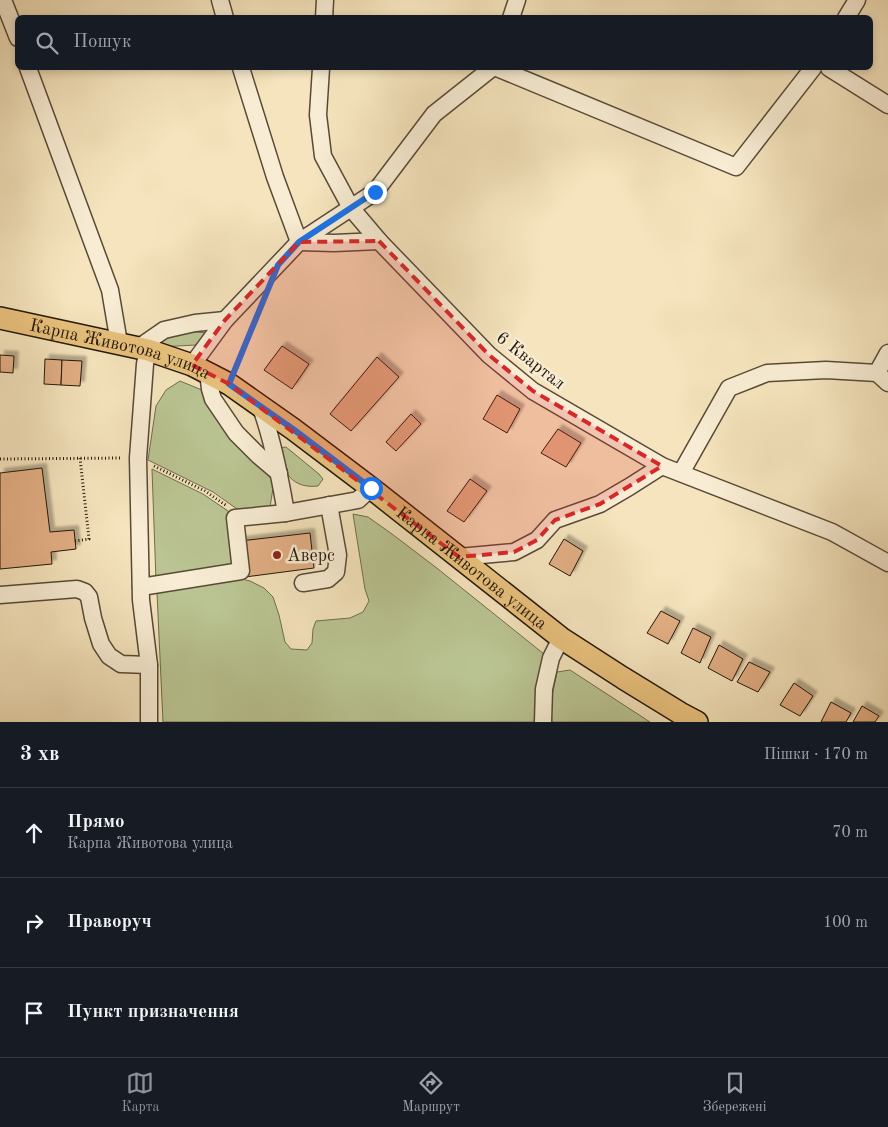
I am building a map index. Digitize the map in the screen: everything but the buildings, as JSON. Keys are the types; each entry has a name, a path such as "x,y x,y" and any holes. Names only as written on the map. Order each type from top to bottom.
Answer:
{"main road":[{"name":"Карпа Животова улица","path":"0,318 135,347 200,368 229,384 371,488 561,638 684,719"}],"street":[{"path":"3,0 15,30"},
{"path":"220,0 224,15"},
{"path":"324,15 325,0"},
{"path":"512,15 517,0"},
{"path":"848,15 858,0"},
{"path":"29,70 110,290 135,347 145,364 138,458 141,600 149,665 149,722"},
{"path":"242,70 275,177 299,242"},
{"name":"6 Квартал","path":"321,70 318,115 323,156 351,208 379,241 490,355 533,391 662,466 832,532 888,564"},
{"path":"279,473 236,433 213,399 200,368 225,320 299,242 375,192 434,114 489,70"},
{"path":"502,70 736,167 811,70"},
{"path":"832,70 888,105"},
{"path":"299,242 379,241"},
{"path":"135,347 164,330 195,323 225,320"},
{"path":"681,473 729,388 767,373 826,370 882,378 888,353"},
{"path":"260,405 268,425 286,513"},
{"path":"459,557 514,552 537,540 555,520 600,504 662,466"},
{"path":"141,587 241,571 235,518 286,513 358,500 371,488"},
{"path":"303,583 328,579 336,572 338,555 329,506"},
{"path":"0,595 77,589 85,592 89,597 100,644 108,656 121,664 149,665"},
{"path":"543,722 544,689 551,658 561,638"}],"path":[{"path":"229,384 263,301"},
{"path":"75,541 89,539 80,458"},
{"path":"0,459 138,458 205,491 244,518"}],"highlighted area":[{"path":"379,241 489,355 533,391 662,466 600,504 555,520 537,540 514,552 459,557 229,384 192,365 225,320 299,242"}],"green space":[{"path":"186,331 207,333 196,345 158,347 165,335"},
{"path":"180,381 202,390 217,414 274,482 270,507 237,509 213,492 148,460 156,406 166,390"},
{"path":"286,447 319,474 323,479 318,486 301,485 290,477 280,457 279,448"},
{"path":"152,469 203,494 231,513 237,569 156,581"},
{"path":"353,514 368,517 392,534 544,654 538,690 537,722 163,722 157,593 170,588 238,578 250,581 264,588 273,597 285,642 291,649 307,650 312,643 313,629 316,621 350,618 363,612 369,601 365,589"},
{"path":"570,670 650,722 548,722 557,672"}],"place":[{"name":"Аверс","path":"277,555"}],"route":[{"path":"371,488 293,429 229,384 278,265 299,242 375,192"}]}
